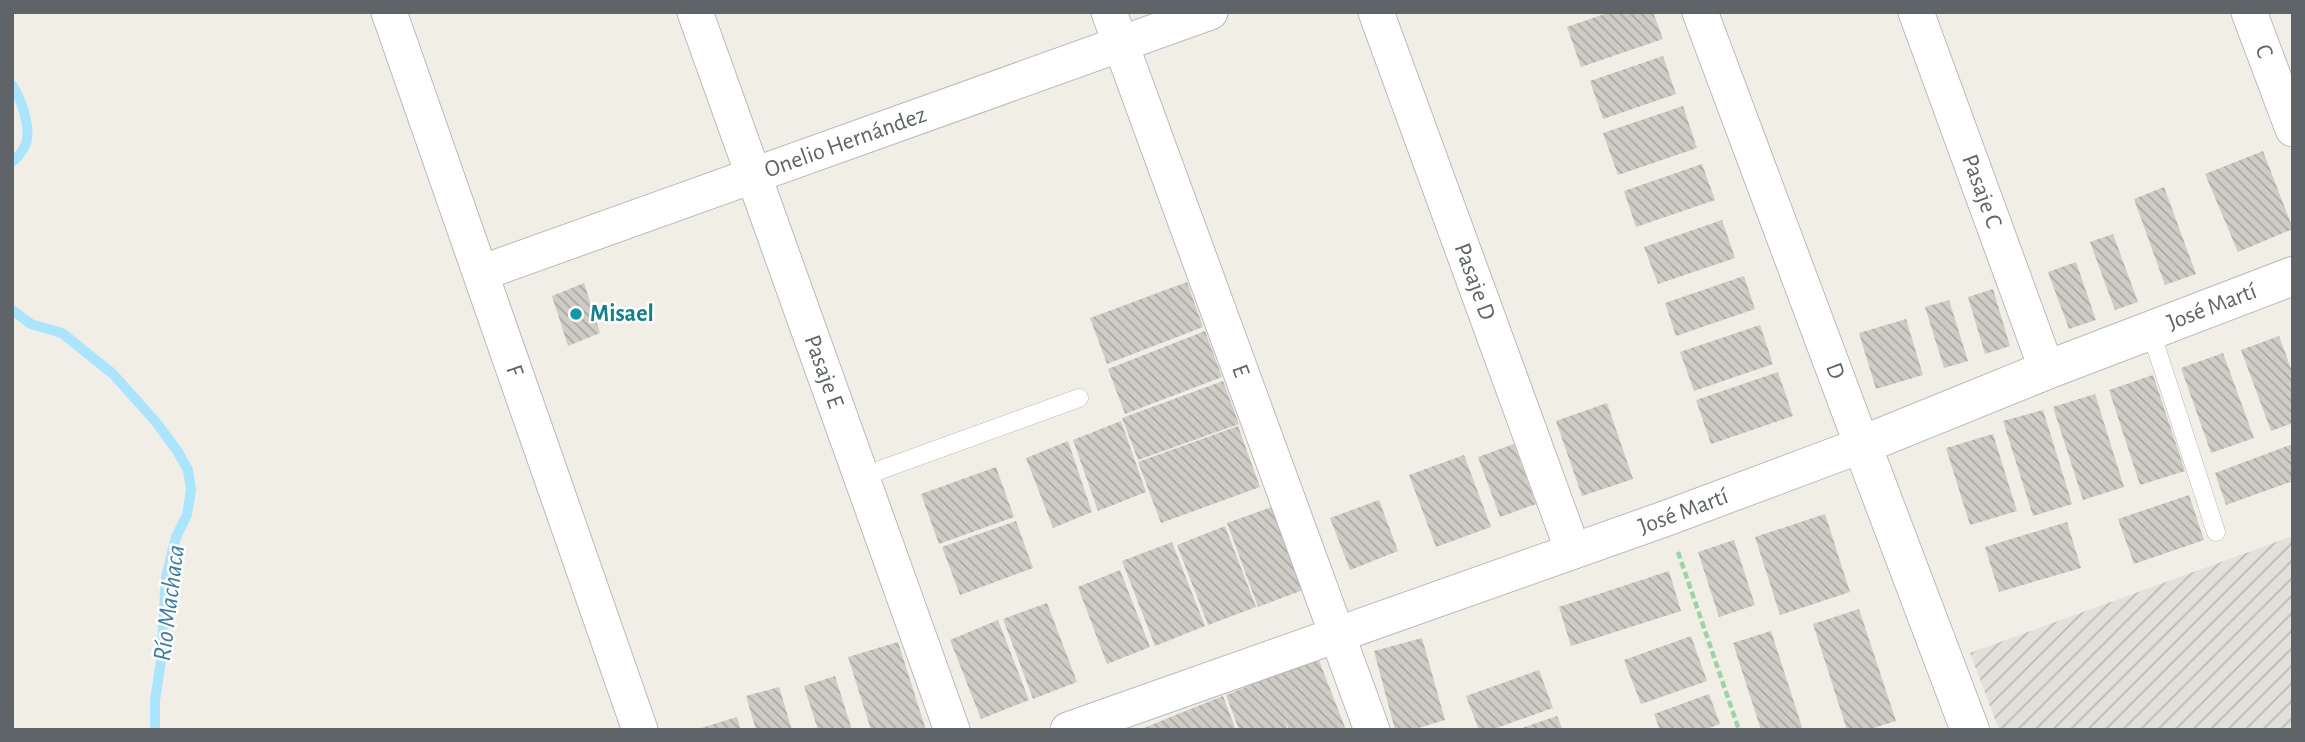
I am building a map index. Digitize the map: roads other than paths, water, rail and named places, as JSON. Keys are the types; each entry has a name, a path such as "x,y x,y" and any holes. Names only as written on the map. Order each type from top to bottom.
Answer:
{"street":[{"name":"F","path":"389,12 640,730"},
{"name":"Pasaje E","path":"695,12 952,730"},
{"name":"Onelio Hernández","path":"481,273 754,176 1115,28 1210,12"},
{"name":"Pasaje D","path":"1376,12 1573,551"},
{"name":"D","path":"1700,12 1970,730"},
{"name":"Pasaje C","path":"1916,12 2047,370"},
{"name":"C","path":"2249,12 2293,129"},
{"name":"E","path":"1115,28 1371,730"},
{"name":"José Martí","path":"1068,730 1667,518 1862,445 2047,370 2293,276"}],"lane":[{"path":"2151,332 2216,532"},
{"path":"862,477 1079,398"}],"waterway":[{"name":"Río Machaca","path":"12,85 24,111 28,133 23,149 12,162"},
{"name":"Río Machaca","path":"12,310 31,324 62,333 113,374 156,422 188,470 191,490 187,515 176,537 166,577 161,661 155,700 155,730"}],"place":[{"name":"Misael","path":"576,314"}]}
